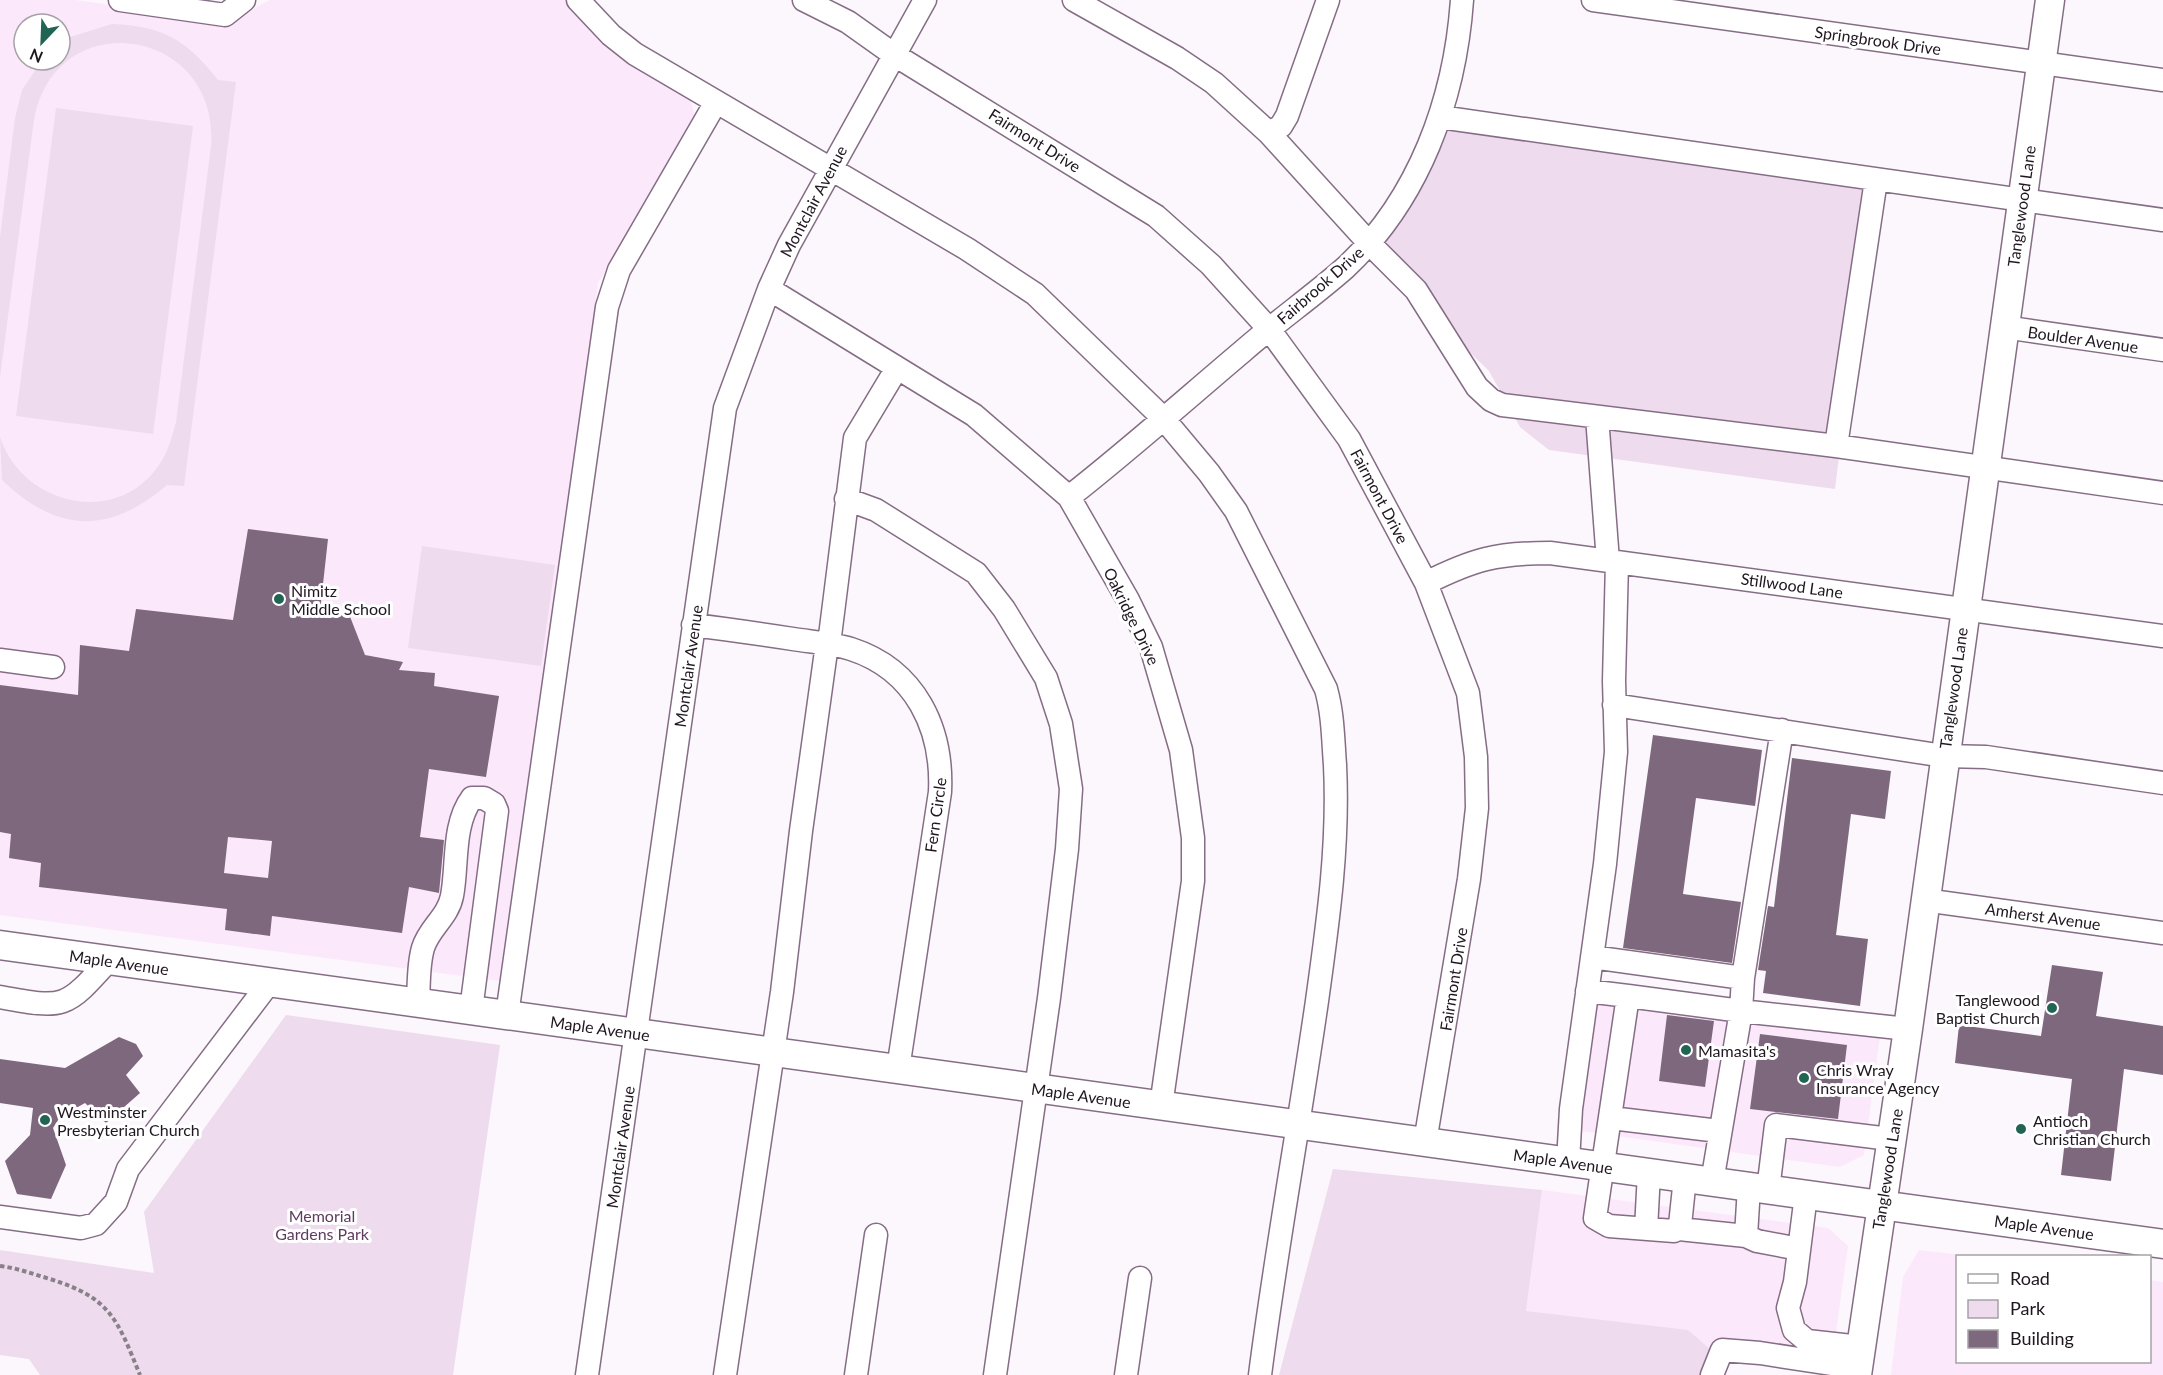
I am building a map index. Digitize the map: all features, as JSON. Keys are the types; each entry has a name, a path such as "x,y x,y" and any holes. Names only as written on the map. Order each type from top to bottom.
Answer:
{"main road":[{"name":"Tanglewood Lane","path":"1859,1363 1890,1139 1908,1029 2050,0"},
{"name":"Maple Avenue","path":"0,945 2163,1244"}],"street":[{"path":"120,0 225,15 244,0"},
{"path":"578,0 624,46 967,249 1035,294 1163,418 1209,473 1236,511 1326,689 1332,713 1336,844 1328,926 1299,1125 1275,1261 1260,1375"},
{"name":"Fairmont Drive","path":"804,0 848,22 893,54 1156,216 1211,266 1269,329 1349,439 1426,583 1467,693 1476,757 1477,808 1469,879 1425,1142"},
{"name":"Montclair Avenue","path":"587,1375 725,408 769,289 829,169 925,0"},
{"path":"1074,0 1177,58 1214,84 1269,133 1368,243 1416,290 1477,387 1491,400 1502,405 1836,446 2163,493"},
{"path":"1269,133 1281,126 1287,116 1328,0"},
{"name":"Fairbrook Drive","path":"1069,497 1314,294 1368,243 1399,203 1416,175 1440,117 1454,64 1462,0"},
{"name":"Springbrook Drive","path":"1593,0 2163,80"},
{"path":"507,1015 607,307 619,270 716,102"},
{"path":"1440,117 2163,220"},
{"path":"1836,446 1876,180"},
{"name":"Oakridge Drive","path":"769,289 974,416 1069,497 1128,600 1150,647 1170,709 1190,801 1193,881 1161,1106"},
{"name":"Boulder Avenue","path":"2004,327 2163,350"},
{"path":"725,1375 771,1052 782,992 801,831 855,438 897,368"},
{"path":"1568,1162 1571,1108 1605,864 1616,752 1613,561 1597,417"},
{"path":"846,498 876,510 976,573 1004,609 1046,678 1060,724 1071,789 1067,849 995,1375"},
{"name":"Stillwood Lane","path":"1426,583 1465,564 1508,553 1550,553 2163,636"},
{"name":"Fern Circle","path":"693,625 828,644 852,650 872,659 900,679 922,705 939,747 940,792 898,1069"},
{"path":"0,660 53,667"},
{"path":"1614,705 1944,756 1986,757 2163,783"},
{"path":"1679,1229 1719,1131 1741,1011 1743,978 1782,730"},
{"path":"418,1003 423,947 435,926 446,914 452,898 460,828 467,805 472,798 484,798 494,804 497,811 471,1010"},
{"name":"Amherst Avenue","path":"1924,900 2163,933"},
{"path":"1592,957 1743,978"},
{"path":"0,997 48,1006 68,1002 78,995 109,960"},
{"path":"0,1216 81,1228 96,1224 103,1218 116,1202 128,1169 269,983"},
{"path":"1587,991 1908,1029"},
{"path":"1628,996 1595,1218 1609,1226 1674,1232 1679,1229 1746,1236 1757,1241 1799,1249"},
{"path":"1611,1118 1719,1131"},
{"path":"1746,1236 1776,1125 1890,1139"},
{"path":"1646,1229 1650,1173"},
{"path":"1806,1195 1795,1282 1788,1308 1794,1330 1807,1341 1859,1363"},
{"path":"856,1375 876,1235"},
{"path":"1126,1375 1140,1278"},
{"path":"1712,1375 1722,1350 1859,1363"}],"path":[{"path":"0,1266 70,1285 97,1299 116,1321 140,1375"}],"shaded area":[{"name":"Nimitz Middle School","path":"0,0 76,0 228,22 270,0 566,0 615,51 689,94 695,118 598,283 508,982 0,915"},
{"path":"1600,984 1882,1021 1864,1155 1840,1167 1581,1131"},
{"path":"1542,1190 1828,1228 1848,1246 1831,1368 1712,1351 1526,1311"},
{"path":"1919,1250 1961,1255 1956,1255 1956,1363 2151,1363 2151,1280 2163,1282 2163,1375 1891,1375 1903,1277"}],"green space":[{"path":"112,24 146,28 160,32 184,45 207,66 218,80 236,82 184,486 167,485 146,501 124,513 104,519 83,521 63,518 43,510 2,480 0,437 11,460 28,479 49,492 72,500 96,502 119,497 141,485 159,465 167,450 176,422 211,146 207,106 190,75 164,54 134,44 102,45 72,58 72,36"},
{"path":"34,72 58,72 48,82 34,120 0,377 0,237 15,118 22,90"},
{"path":"56,108 193,126 153,434 16,416"},
{"path":"1441,117 1873,179 1835,489 1549,450 1520,427 1489,371 1405,289 1380,229"},
{"path":"422,546 555,565 541,666 408,648"},
{"name":"Memorial Gardens Park","path":"286,1015 500,1045 453,1375 40,1375 29,1359 0,1355 0,1250 154,1273 144,1212"},
{"path":"1333,1169 1542,1190 1526,1311 1688,1330 1712,1351 1708,1375 1279,1375"}],"building":[{"path":"248,529 328,539 320,611 349,614 365,655 403,662 399,670 435,673 434,686 499,696 486,777 429,769 420,837 444,840 439,893 409,887 402,933 272,916 270,936 225,930 227,909 39,887 41,863 9,858 11,834 0,832 0,685 78,695 80,645 129,651 136,609 233,620","holes":["228,837 272,841 268,878 224,873"]},
{"path":"1653,735 1762,750 1755,806 1696,798 1683,894 1741,902 1732,963 1623,948"},
{"path":"1792,758 1891,771 1885,819 1851,814 1836,935 1868,939 1860,1006 1763,993 1766,971 1758,970 1768,906 1774,907"},
{"name":"Tanglewood Baptist Church","path":"2052,965 2103,972 2096,1016 2163,1026 2163,1075 2124,1069 2111,1181 2061,1175 2072,1079 1955,1063 1959,1025 2041,1036"},
{"name":"Mamasita's","path":"1667,1015 1714,1021 1705,1087 1659,1081"},
{"path":"1760,1034 1847,1045 1838,1119 1750,1109"},
{"name":"Westminster Presbyterian Church","path":"119,1037 136,1044 143,1056 126,1075 140,1093 106,1123 85,1103 60,1117 53,1128 66,1165 51,1199 17,1194 5,1161 30,1135 33,1108 0,1103 0,1059 65,1068"}],"place":[{"name":"Nimitz Middle School","path":"279,599"},
{"name":"Tanglewood Baptist Church","path":"2052,1008"},
{"name":"Mamasita's","path":"1686,1050"},
{"name":"Chris Wray Insurance Agency","path":"1804,1078"},
{"name":"Westminster Presbyterian Church","path":"45,1120"},
{"name":"Antioch Christian Church","path":"2021,1129"}]}
